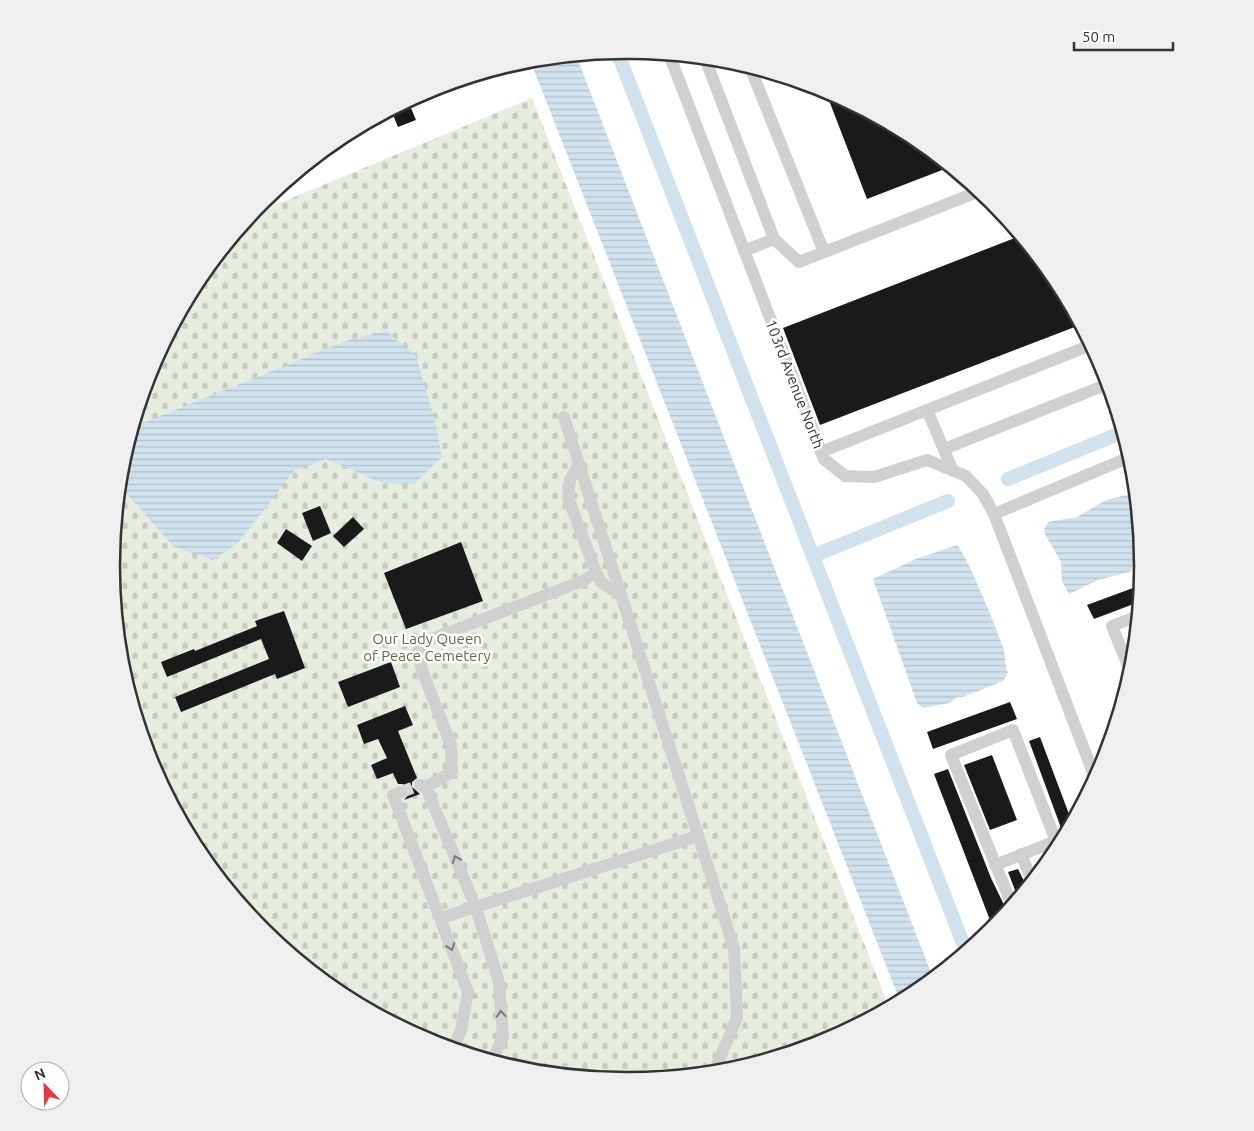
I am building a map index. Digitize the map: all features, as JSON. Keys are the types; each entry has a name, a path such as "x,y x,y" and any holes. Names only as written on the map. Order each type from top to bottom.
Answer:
{"street":[{"name":"103rd Avenue North","path":"672,61 824,459 845,476 874,477 927,460 966,476 983,494 994,514 1091,768"},
{"path":"708,65 774,239 799,262 972,195"},
{"path":"753,75 824,252"},
{"path":"744,251 774,239"},
{"path":"821,452 1084,348"},
{"path":"944,449 1101,387"},
{"path":"927,410 953,471"},
{"path":"564,417 734,948 736,1018 717,1064"},
{"path":"994,514 1122,460"},
{"path":"579,464 570,480 568,498 602,583 621,595"},
{"path":"495,1055 503,1036 499,982 476,908 423,786 452,772 451,745 422,670 418,651 429,640 585,580 596,572"},
{"path":"1125,658 1112,626 1131,619"},
{"path":"1009,899 951,755 1013,730 1054,837"},
{"path":"401,792 393,795 468,992 461,1030 456,1042"},
{"path":"441,918 698,836"},
{"path":"995,865 1051,843"},
{"path":"1022,854 1029,874"}],"green space":[{"name":"Our Lady Queen of Peace Cemetery","path":"532,98 886,1000 821,1034 758,1055 726,1063 660,1071 627,1072 561,1068 528,1063 496,1055 433,1034 403,1020 345,987 319,968 269,924 225,874 188,819 159,759 147,728 130,664 125,632 121,599 121,532 130,467 138,434 147,403 173,341 188,312 225,257 268,208"}],"water":[{"path":"578,61 930,971 897,994 533,67"},
{"path":"386,331 416,356 436,425 442,457 414,484 382,483 326,459 294,471 238,543 213,560 174,547 126,493 130,467 141,424 346,341"},
{"path":"1128,495 1133,532 1134,569 1098,580 1069,594 1062,581 1061,562 1044,530 1048,522 1077,517 1106,500"},
{"path":"957,545 975,578 996,628 1004,650 1008,673 1003,681 963,697 958,697 949,703 923,708 917,703 873,579 916,559"}],"building":[{"path":"829,101 909,144 943,170 867,199"},
{"path":"411,107 416,120 398,127 394,116"},
{"path":"1014,238 1048,284 1074,327 820,425 783,328"},
{"path":"320,506 331,533 313,541 302,513"},
{"path":"353,517 364,529 344,547 333,536"},
{"path":"286,529 312,546 302,561 277,543"},
{"path":"461,542 483,601 406,629 384,573"},
{"path":"1133,588 1132,605 1094,619 1087,605"},
{"path":"284,611 305,668 277,679 275,674 181,712 175,697 269,659 261,639 167,677 161,662 194,649 195,651 257,626 255,621"},
{"path":"391,662 400,687 348,707 338,682"},
{"path":"1010,702 1017,719 933,749 927,732"},
{"path":"405,706 413,725 398,731 417,778 412,782 412,787 420,794 404,800 409,794 408,789 403,784 398,784 393,773 377,779 371,765 387,758 378,739 364,744 357,725"},
{"path":"1040,737 1069,814 1061,827 1029,741"},
{"path":"992,755 1017,820 990,830 964,765"},
{"path":"948,769 991,878 1004,904 990,919 934,774"},
{"path":"1018,869 1024,880 1015,891 1008,872"}],"waterway":[{"path":"620,59 963,944"},
{"path":"1008,479 1116,435"},
{"path":"813,556 948,501"}],"tunnel":[{"path":"401,792 420,785"}]}
